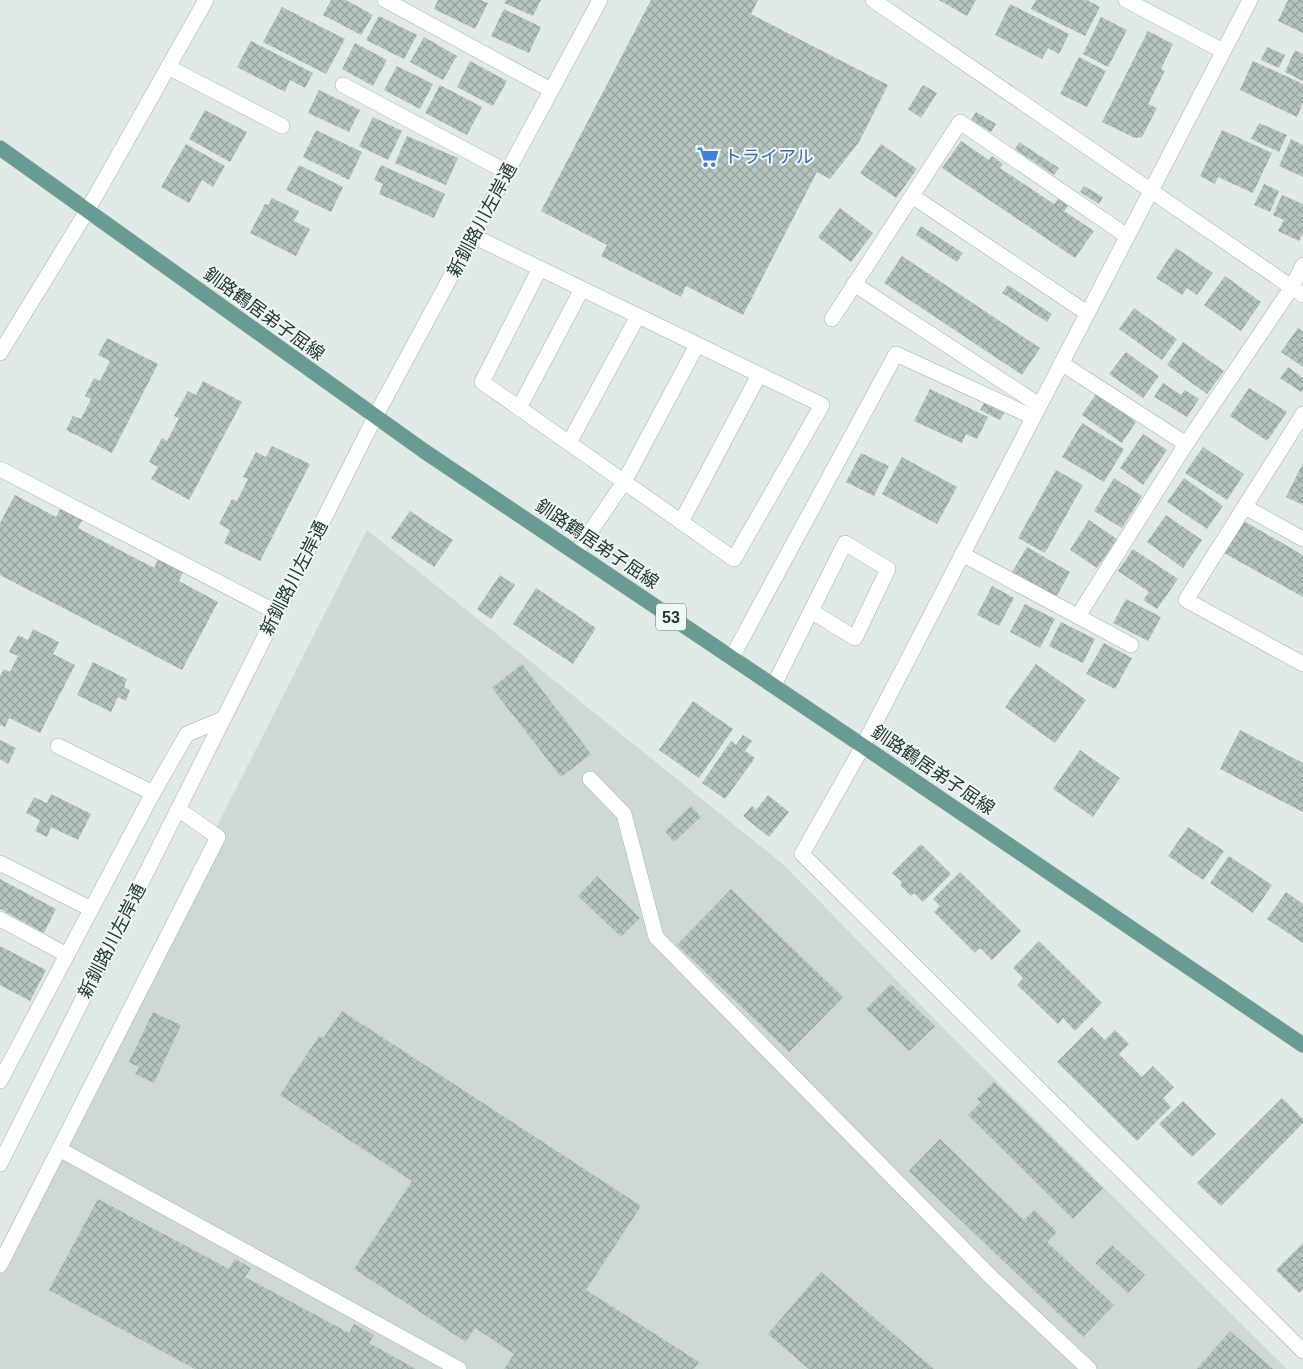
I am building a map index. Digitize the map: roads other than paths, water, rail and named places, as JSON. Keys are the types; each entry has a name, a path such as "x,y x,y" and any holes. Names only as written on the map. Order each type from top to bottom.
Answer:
{"main road":[{"name":"釧路鶴居弟子屈線","path":"0,148 375,417 774,685 1303,1046"}],"street":[{"path":"0,353 87,211 206,0"},
{"path":"385,0 551,90"},
{"name":"新釧路川左岸通","path":"0,1164 375,417 600,0"},
{"path":"873,0 1297,291"},
{"path":"1126,0 1223,51"},
{"path":"1250,0 863,746 802,854 1303,1351"},
{"path":"168,67 282,126"},
{"path":"343,85 508,172"},
{"path":"832,319 960,122 1127,236"},
{"path":"912,196 1087,314"},
{"path":"473,236 540,268 758,375 822,405 734,560 482,382 540,268"},
{"path":"1078,616 1186,444 1297,291 1303,265"},
{"path":"854,284 1036,411"},
{"path":"519,408 582,289"},
{"path":"569,443 638,316"},
{"path":"576,552 624,482 697,345"},
{"path":"732,657 896,354 1036,411"},
{"path":"1061,363 1186,444"},
{"path":"680,522 758,375"},
{"path":"1303,414 1186,600 1303,664"},
{"path":"0,469 276,612"},
{"path":"1245,506 1303,539"},
{"path":"774,685 811,611 845,543 888,569 855,638 811,611"},
{"path":"962,554 1131,645"},
{"path":"0,1081 153,793 187,734 223,719"},
{"path":"58,746 153,793"},
{"path":"590,780 624,814 656,937 991,1276 1089,1369"},
{"path":"0,1265 218,838 178,809"},
{"path":"0,863 91,909"},
{"path":"0,919 67,955"},
{"path":"59,1149 459,1369"}],"place":[{"name":"トライアル","path":"708,157"}]}
